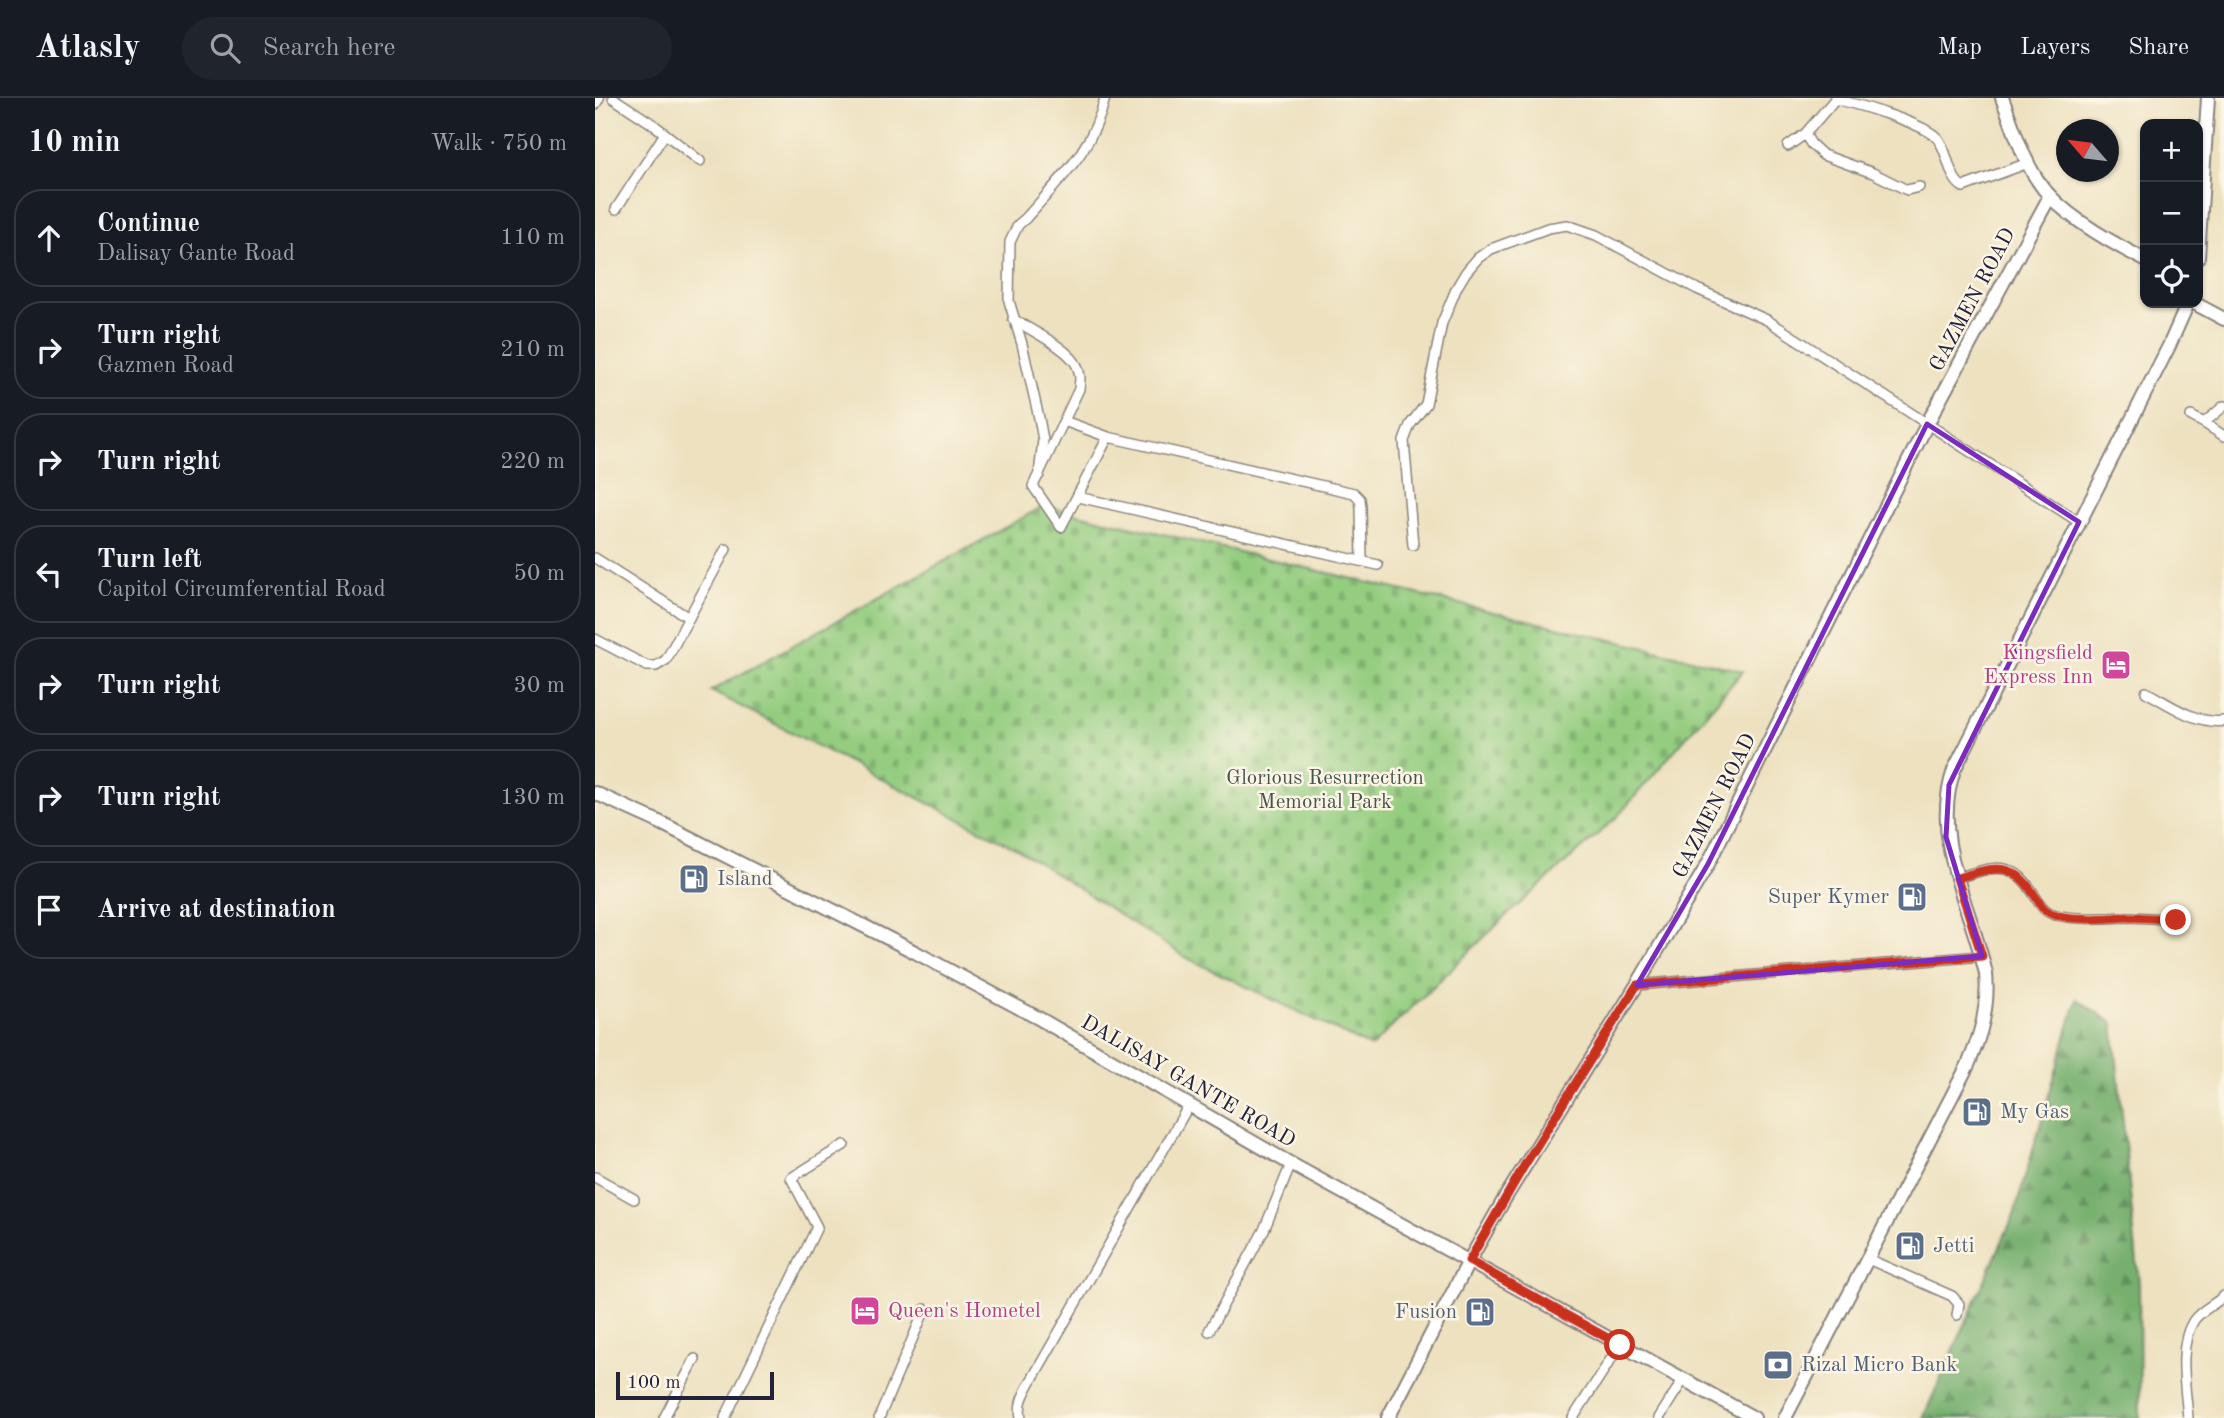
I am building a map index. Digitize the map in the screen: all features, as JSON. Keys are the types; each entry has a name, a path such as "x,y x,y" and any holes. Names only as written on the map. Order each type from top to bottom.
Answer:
{"main road":[{"path":"2002,98 2028,163 2050,196 2096,231 2140,257"},
{"path":"2199,245 2208,98"},
{"name":"GAZMEN ROAD","path":"1388,1418 1469,1261 1708,864 1927,424 2050,196"},
{"path":"1785,1418 1976,1046 1986,1010 1988,991 1982,956 1946,837 1948,785 2186,308"},
{"path":"2203,308 2224,319"},
{"name":"DALISAY GANTE ROAD","path":"595,793 659,822 915,952 1066,1033 1291,1164 1754,1418"}],"street":[{"path":"595,105 599,98"},
{"path":"613,98 700,161"},
{"path":"1039,475 1043,440 1022,344 1009,301 1010,243 1018,225 1082,153 1099,118 1105,98"},
{"path":"1788,146 1805,134 1836,99 1876,110 1934,135 1943,147 1958,184 1963,187 2028,163"},
{"path":"1805,134 1823,155 1873,173 1907,190 1919,187"},
{"path":"615,209 664,135"},
{"path":"1413,545 1404,440 1410,425 1426,404 1442,323 1457,287 1478,258 1491,249 1560,225 1576,227 1596,235 1697,289 1767,320 2079,522"},
{"path":"1013,319 1070,356 1078,367 1079,389 1033,486 1061,527 1108,437"},
{"path":"2204,424 2224,406"},
{"path":"2191,416 2224,436"},
{"path":"1064,421 1108,437 1354,494 1360,499 1361,507 1362,561"},
{"path":"1078,497 1378,565"},
{"path":"595,639 647,666 656,666 666,660 726,549"},
{"path":"595,558 689,618"},
{"path":"2146,692 2196,717 2208,721 2224,721"},
{"path":"1957,878 1989,869 2005,868 2017,875 2044,909 2059,916 2176,920"},
{"path":"1637,985 1982,956"},
{"path":"1021,1418 1019,1408 1031,1381 1189,1105"},
{"path":"725,1418 817,1227 791,1178 845,1145"},
{"path":"1209,1331 1264,1230 1291,1164"},
{"path":"595,1177 634,1199"},
{"path":"1868,1258 1952,1296 1959,1304 1957,1314"},
{"path":"2188,1418 2184,1350 2186,1338 2194,1320 2224,1296"},
{"path":"879,1418 925,1309"},
{"path":"1573,1418 1620,1345"},
{"path":"664,1418 695,1359"},
{"path":"1659,1418 1683,1380"}],"highlighted area":[{"path":"1927,424 2079,522 1949,785 1946,837 1982,956 1637,985 1708,864"}],"green space":[{"name":"Glorious Resurrection Memorial Park","path":"1044,506 1743,671 1617,817 1505,917 1371,1047 1187,958 1014,847 711,691"},
{"path":"2077,999 2113,1023 2139,1283 2140,1418 1923,1418 2014,1215"}],"place":[{"name":"Kingsfield Express Inn","path":"2116,665"},
{"name":"Island","path":"694,879"},
{"name":"Super Kymer","path":"1912,897"},
{"name":"My Gas","path":"1977,1112"},
{"name":"Jetti","path":"1910,1246"},
{"name":"Queen's Hometel","path":"865,1311"},
{"name":"Fusion","path":"1480,1312"},
{"name":"Rizal Micro Bank","path":"1778,1365"}],"route":[{"path":"1620,1345 1469,1261 1524,1166 1637,985 1982,956 1957,878 1996,868 2005,868 2017,875 2044,909 2059,916 2176,920"}]}
